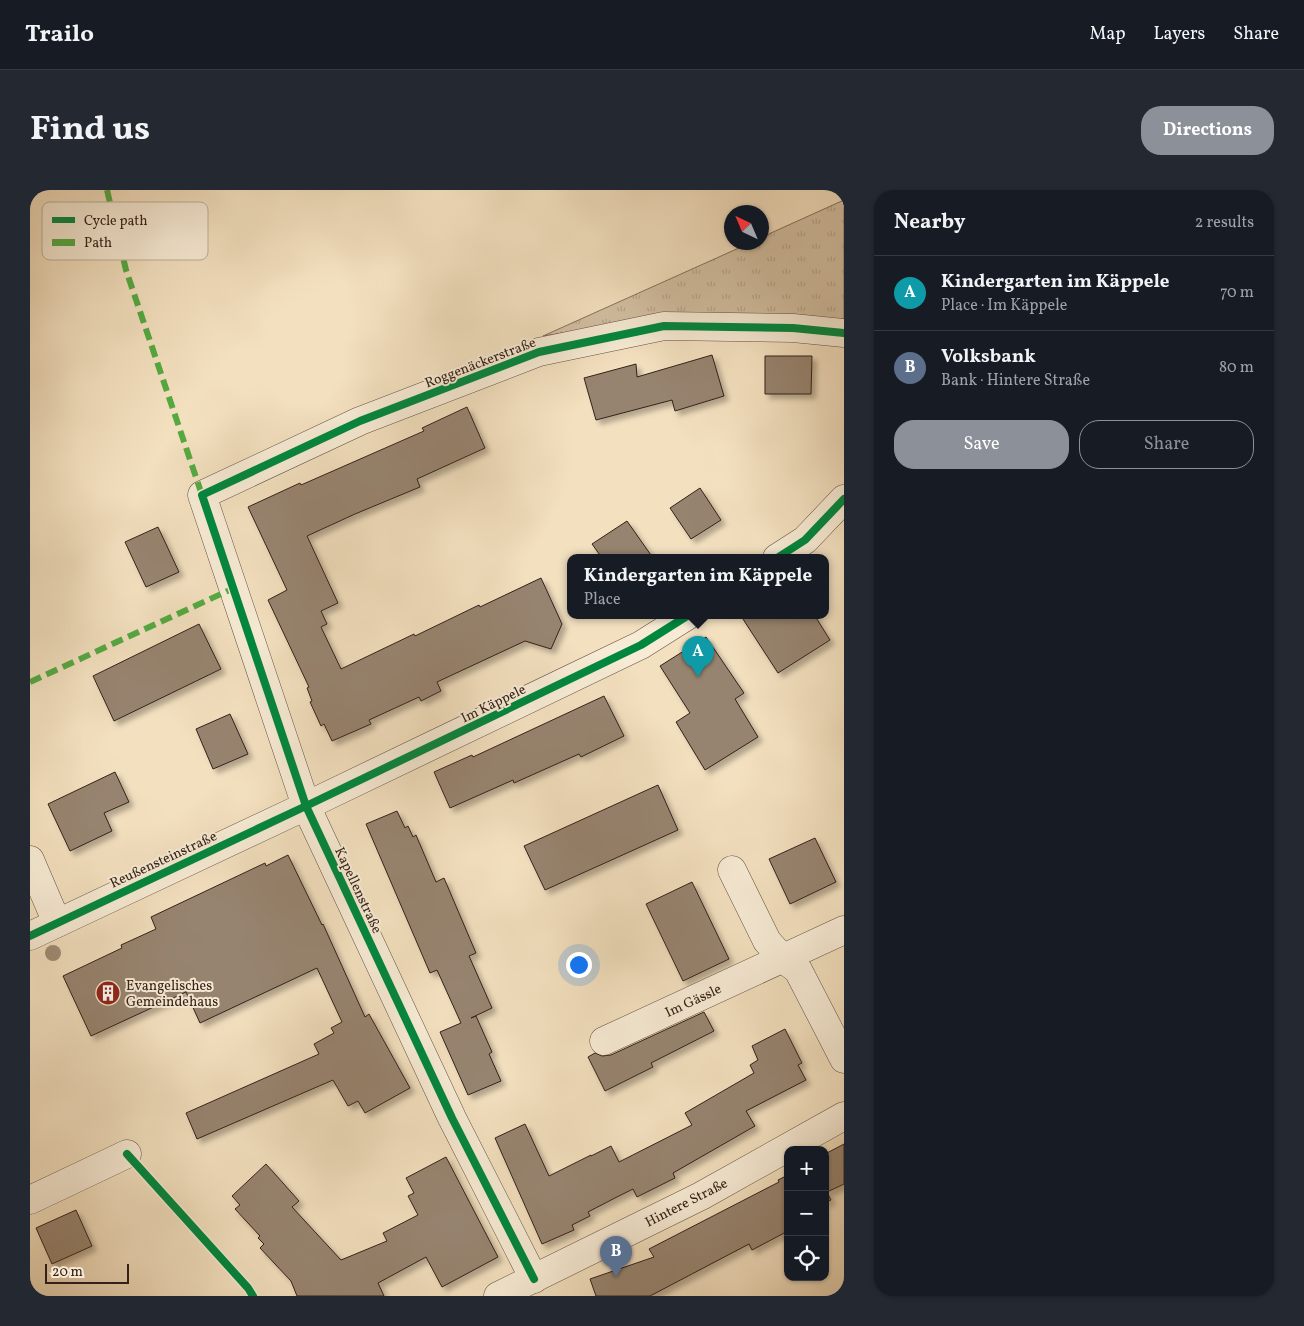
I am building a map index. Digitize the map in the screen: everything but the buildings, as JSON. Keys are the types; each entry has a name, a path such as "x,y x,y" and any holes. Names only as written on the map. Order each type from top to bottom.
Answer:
{"street":[{"name":"Roggenäckerstraße","path":"202,495 360,421 539,352 664,326 793,328 844,333"},
{"name":"Kapellenstraße","path":"202,495 306,806 452,1118 534,1279"},
{"path":"783,554 806,540 844,499"},
{"name":"Im Käppele","path":"306,806 641,645 682,619"},
{"name":"Reußensteinstraße","path":"30,936 306,806"},
{"path":"30,860 57,923"},
{"path":"732,870 767,941 782,958 798,970 844,1059"},
{"name":"Im Gässle","path":"604,1041 844,930"},
{"name":"Hintere Straße","path":"498,1296 701,1196 844,1116"},
{"path":"30,1200 127,1154"}],"green space":[{"path":"844,200 844,319 662,318 543,336 734,250 769,250 769,234"}],"marked path":[{"path":"107,190 110,202"},
{"path":"124,260 202,495"},
{"path":"30,682 234,588"}],"cycle path":[{"path":"534,1279 452,1118 306,806 202,495 360,421 539,352 664,326 793,328 844,333"},
{"path":"783,554 805,540 844,499"},
{"path":"30,936 641,645 682,619"},
{"path":"127,1154 248,1288 253,1296"}],"place":[{"name":"Kindergarten im Käppele","path":"698,677"},
{"name":"Evangelisches Gemeindehaus","path":"108,993"},
{"name":"Volksbank","path":"616,1277"}]}
